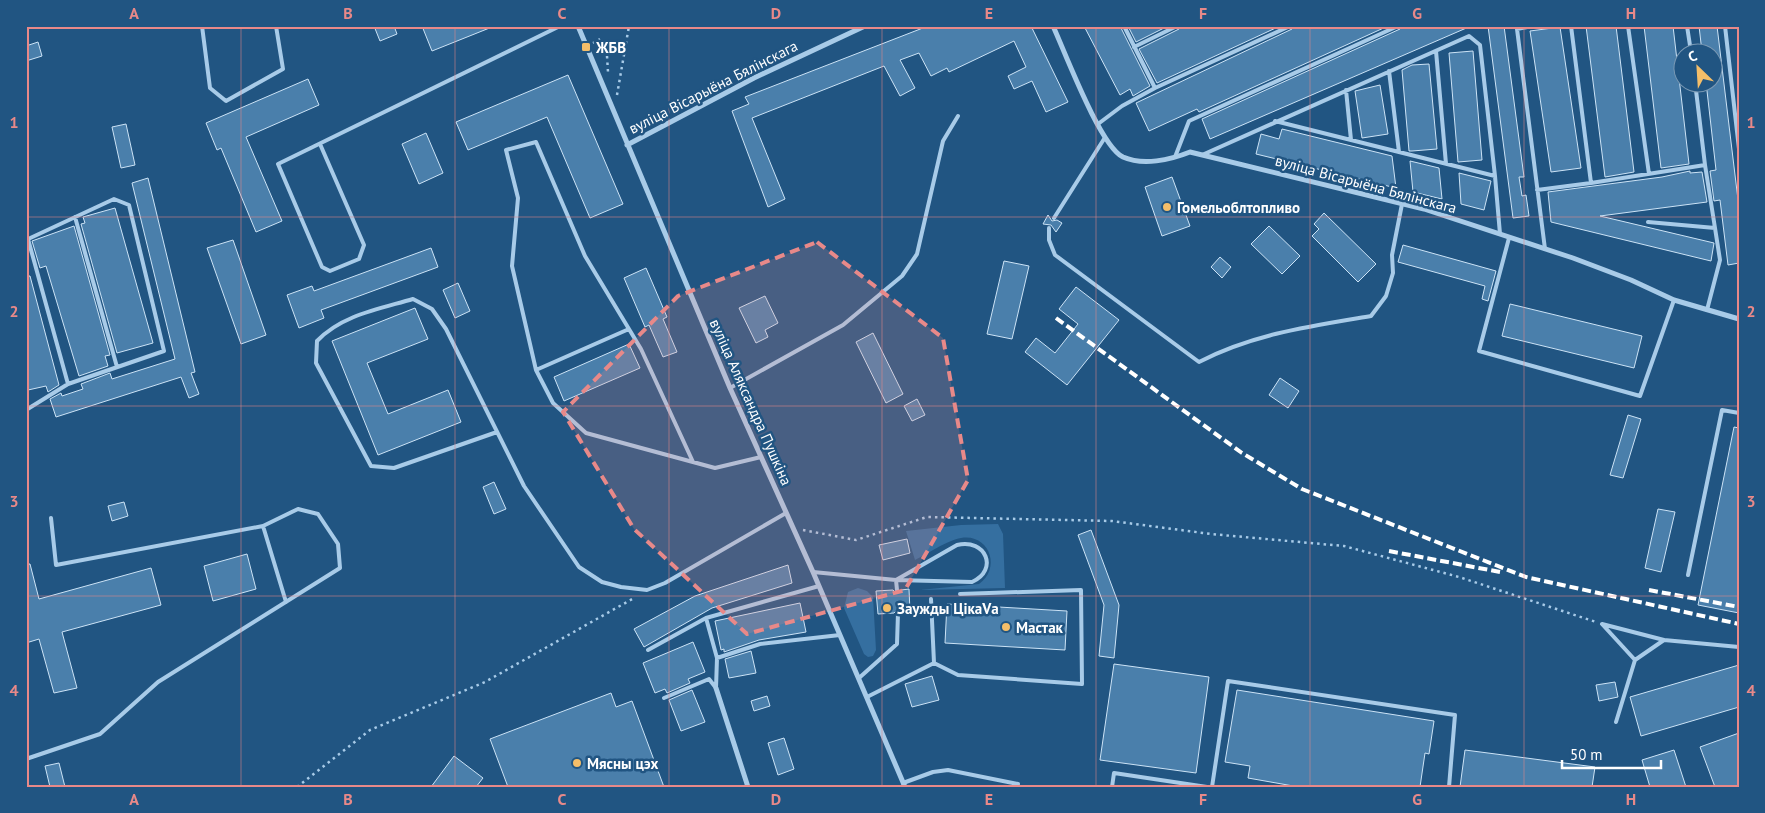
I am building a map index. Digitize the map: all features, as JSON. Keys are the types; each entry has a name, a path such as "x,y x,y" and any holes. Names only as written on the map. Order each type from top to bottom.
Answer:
{"street":[{"name":"вуліца Аляксандра Пушкіна","path":"578,26 730,388 819,586 904,785"},
{"name":"вуліца Вісарыёна Бялінскага","path":"1053,26 1104,139 1121,156 1134,160 1175,158 1190,152 1402,204 1500,234 1631,280 1674,300 1739,319"},
{"name":"вуліца Вісарыёна Бялінскага","path":"627,145 754,78 861,27"},
{"path":"716,688 748,787"}],"lane":[{"path":"202,26 210,88 226,101 283,69 276,26"},
{"path":"320,144 364,245 359,259 330,272 322,266 278,164 560,26"},
{"path":"1124,26 1155,88"},
{"path":"1134,47 1177,26"},
{"path":"1098,124 1122,106 1155,88 1290,26"},
{"path":"1175,158 1189,121 1398,26"},
{"path":"1532,26 1517,29 1545,250"},
{"path":"1571,26 1591,183"},
{"path":"1628,26 1649,174"},
{"path":"1688,26 1690,42"},
{"path":"1725,26 1739,149"},
{"path":"1202,155 1469,36 1480,45 1500,234"},
{"path":"1436,51 1446,164"},
{"path":"1389,71 1399,152"},
{"path":"1346,90 1351,140"},
{"path":"1695,92 1720,260 1708,310"},
{"path":"730,388 843,324 902,276 917,254 943,141 958,116"},
{"path":"1275,121 1494,176"},
{"path":"1054,218 1104,139"},
{"path":"693,462 641,349 585,256 536,142 506,150 518,198 512,266 536,370 552,403 586,433 715,468 761,457"},
{"path":"1537,190 1705,165"},
{"path":"26,410 68,384 164,351 129,205 114,199 27,240 68,384"},
{"path":"1049,228 1049,240 1056,256 1199,362 1223,350 1277,332 1371,316 1386,296 1392,273 1392,255 1402,204"},
{"path":"74,217 117,367"},
{"path":"1648,222 1715,228"},
{"path":"1509,238 1479,350 1640,396 1674,300"},
{"path":"497,432 394,468 371,466 316,363 317,341 328,329 357,316 413,298 432,309 446,329 524,486 580,567 602,582 647,590 666,584 786,513"},
{"path":"536,370 629,329"},
{"path":"1688,575 1722,410 1739,413"},
{"path":"26,759 100,734 158,682 340,568 338,544 318,514 298,509 263,526 56,565 51,518"},
{"path":"263,526 286,602"},
{"path":"812,572 896,580 972,582 980,578 987,565 985,556 976,545 966,543 957,545 896,580"},
{"path":"896,580 897,590"},
{"path":"648,650 706,618 819,586"},
{"path":"934,663 958,676 1082,684 1081,590 960,594"},
{"path":"932,599 934,663"},
{"path":"859,678 897,644 898,613"},
{"path":"706,618 717,658 716,688"},
{"path":"1602,624 1664,640 1739,647"},
{"path":"1602,624 1635,660"},
{"path":"717,658 760,644 840,635"},
{"path":"1616,722 1635,660 1664,640"},
{"path":"867,697 934,663"},
{"path":"664,698 709,680 716,688"},
{"path":"1212,787 1228,681 1455,714 1449,787"},
{"path":"904,785 933,772 948,770 1018,784"},
{"path":"1112,787 1114,773 1207,787"}],"path":[{"path":"617,95 629,26"},
{"path":"793,529 856,540 927,517 1112,521 1210,534 1344,546 1459,577 1602,624"},
{"path":"297,787 370,730 485,682 647,590"}],"highlighted area":[{"path":"817,242 943,338 968,480 905,590 747,634 634,529 563,412 678,296"}],"shaded area":[{"path":"998,524 1003,534 1005,588 920,590 979,584 986,577 991,561 985,546 971,538 956,539 915,560 906,531 961,525"},
{"path":"858,588 867,591 873,597 876,650 873,656 868,657 864,654 844,608 848,592"}],"building":[{"path":"374,26 394,26 397,34 380,41"},
{"path":"422,26 492,26 492,27 432,51"},
{"path":"928,26 1031,26 1068,102 1046,112 1032,81 1014,89 1008,76 1026,67 1014,41 949,72 947,68 931,76 919,53 900,60 915,88 900,96 884,66 752,118 785,199 768,207 732,111 749,104 745,97"},
{"path":"1084,26 1120,26 1150,86 1133,96 1130,89 1120,95"},
{"path":"1128,26 1168,26 1136,42"},
{"path":"1181,26 1280,26 1157,83 1139,49 1179,29"},
{"path":"1294,26 1388,26 1199,112 1197,109 1149,131 1136,103 1292,29"},
{"path":"1402,26 1471,26 1210,139 1202,119 1400,29"},
{"path":"1488,26 1504,26 1524,177 1519,177 1522,196 1526,195 1529,216 1513,218"},
{"path":"1586,26 1616,26 1634,172 1605,177"},
{"path":"1644,26 1673,26 1675,42 1672,42 1672,92 1681,92 1689,164 1661,168"},
{"path":"1699,26 1717,26 1719,42 1701,42"},
{"path":"1560,27 1581,168 1551,172 1530,31"},
{"path":"38,42 42,56 26,61 26,46"},
{"path":"1473,51 1482,160 1458,162 1449,53"},
{"path":"1429,64 1437,149 1409,151 1402,70 1412,65"},
{"path":"1722,67 1739,208 1739,263 1728,265 1720,200 1714,201 1710,171 1716,170 1707,92 1722,92"},
{"path":"568,75 623,204 590,218 547,117 468,150 456,122"},
{"path":"308,79 319,105 246,137 282,221 256,232 221,148 217,150 206,123"},
{"path":"1380,85 1388,134 1362,138 1355,91"},
{"path":"126,124 135,165 121,168 112,127"},
{"path":"1282,129 1392,156 1396,188 1256,154 1261,134 1279,139"},
{"path":"426,133 443,173 419,184 402,144"},
{"path":"1410,161 1439,168 1442,199 1413,192"},
{"path":"1690,171 1690,173 1702,172 1707,202 1600,216 1714,243 1711,261 1551,222 1548,192 1662,177"},
{"path":"1459,173 1491,181 1484,210 1461,204"},
{"name":"Гомельоблтопливо","path":"1172,177 1190,226 1162,236 1145,187"},
{"path":"148,178 195,372 191,373 199,394 189,398 181,377 56,417 50,399 61,393 62,396 83,389 81,384 110,373 112,379 175,359 132,183"},
{"path":"115,208 153,343 117,353 81,224 85,223 83,217"},
{"path":"1324,213 1376,264 1358,282 1312,236 1319,229 1314,224"},
{"path":"1048,215 1052,221 1057,220 1062,223 1056,232 1051,225 1043,224"},
{"path":"74,226 110,355 105,356 108,366 79,376 46,266 40,268 32,241"},
{"path":"1269,226 1300,256 1282,274 1251,244"},
{"path":"233,240 266,335 241,344 207,248"},
{"path":"1403,245 1496,271 1488,301 1482,299 1485,286 1398,262"},
{"path":"431,248 438,267 321,310 324,318 299,328 287,295 312,286 314,291"},
{"path":"1220,257 1231,267 1222,278 1211,267"},
{"path":"1004,261 1029,266 1012,339 987,334"},
{"path":"646,268 667,317 663,319 677,352 663,357 649,325 645,327 624,278"},
{"path":"26,276 30,276 59,385 48,392 46,386 28,390 26,383"},
{"path":"458,283 470,311 455,318 443,290"},
{"path":"1076,287 1119,320 1067,385 1025,352 1036,338 1055,353 1078,324 1059,309"},
{"path":"765,296 778,323 765,330 768,337 756,343 739,308"},
{"path":"1510,304 1642,336 1634,368 1502,336"},
{"path":"415,308 428,339 367,363 388,414 448,390 461,422 378,455 332,341"},
{"path":"873,333 903,394 886,403 856,342"},
{"path":"629,344 640,368 564,401 554,377"},
{"path":"1280,378 1299,391 1288,408 1269,395"},
{"path":"917,399 925,415 912,421 904,406"},
{"path":"1628,415 1641,419 1623,478 1610,475"},
{"path":"1734,427 1739,428 1739,613 1698,605"},
{"path":"494,482 506,509 494,514 483,487"},
{"path":"124,502 128,516 112,521 108,506"},
{"path":"1658,509 1675,512 1661,572 1645,568"},
{"path":"1091,530 1119,605 1114,658 1099,656 1104,605 1078,535"},
{"path":"907,539 910,553 883,560 879,545"},
{"path":"247,554 256,589 213,601 204,566"},
{"path":"26,564 30,564 39,599 151,568 161,605 62,632 77,688 54,693 39,639 26,643"},
{"path":"788,565 792,583 712,608 644,647 634,629 695,596"},
{"path":"909,589 910,612 902,613 898,609 894,613 878,614 876,591 893,590 897,594 901,590"},
{"path":"800,603 806,632 759,640 724,652 724,649 721,650 715,621"},
{"name":"Мастак","path":"947,604 1067,611 1065,650 945,643"},
{"path":"693,642 705,672 688,679 690,683 667,693 665,689 655,693 643,663"},
{"path":"751,651 756,673 729,678 725,659"},
{"path":"1114,664 1209,677 1196,773 1100,760"},
{"path":"1739,665 1739,707 1641,736 1630,697"},
{"path":"932,676 939,700 912,707 905,684"},
{"path":"1615,682 1618,697 1599,701 1596,685"},
{"path":"692,690 705,722 681,731 669,700"},
{"path":"1237,690 1434,721 1429,754 1425,753 1420,787 1299,787 1248,778 1250,766 1225,762"},
{"name":"Мясны цэх","path":"611,693 616,707 632,701 664,787 508,787 490,739"},
{"path":"767,696 770,706 754,711 751,701"},
{"path":"1739,733 1739,787 1715,787 1700,747"},
{"path":"784,738 794,769 778,775 768,743"},
{"path":"1465,750 1595,767 1592,787 1460,787"},
{"path":"1674,750 1686,787 1650,787 1642,760"},
{"path":"454,756 483,778 476,787 431,787"},
{"path":"59,763 65,787 50,787 45,766"}],"railway":[{"path":"1056,318 1242,453 1302,489 1526,577 1739,624"},
{"path":"1389,551 1500,572"},
{"path":"1649,590 1739,607"}],"place":[{"name":"ЖБВ","path":"586,47"},
{"name":"Гомельоблтопливо","path":"1167,207"},
{"name":"Заужды ЦікаVа","path":"887,608"},
{"name":"Мастак","path":"1006,627"},
{"name":"Мясны цэх","path":"577,763"}]}
